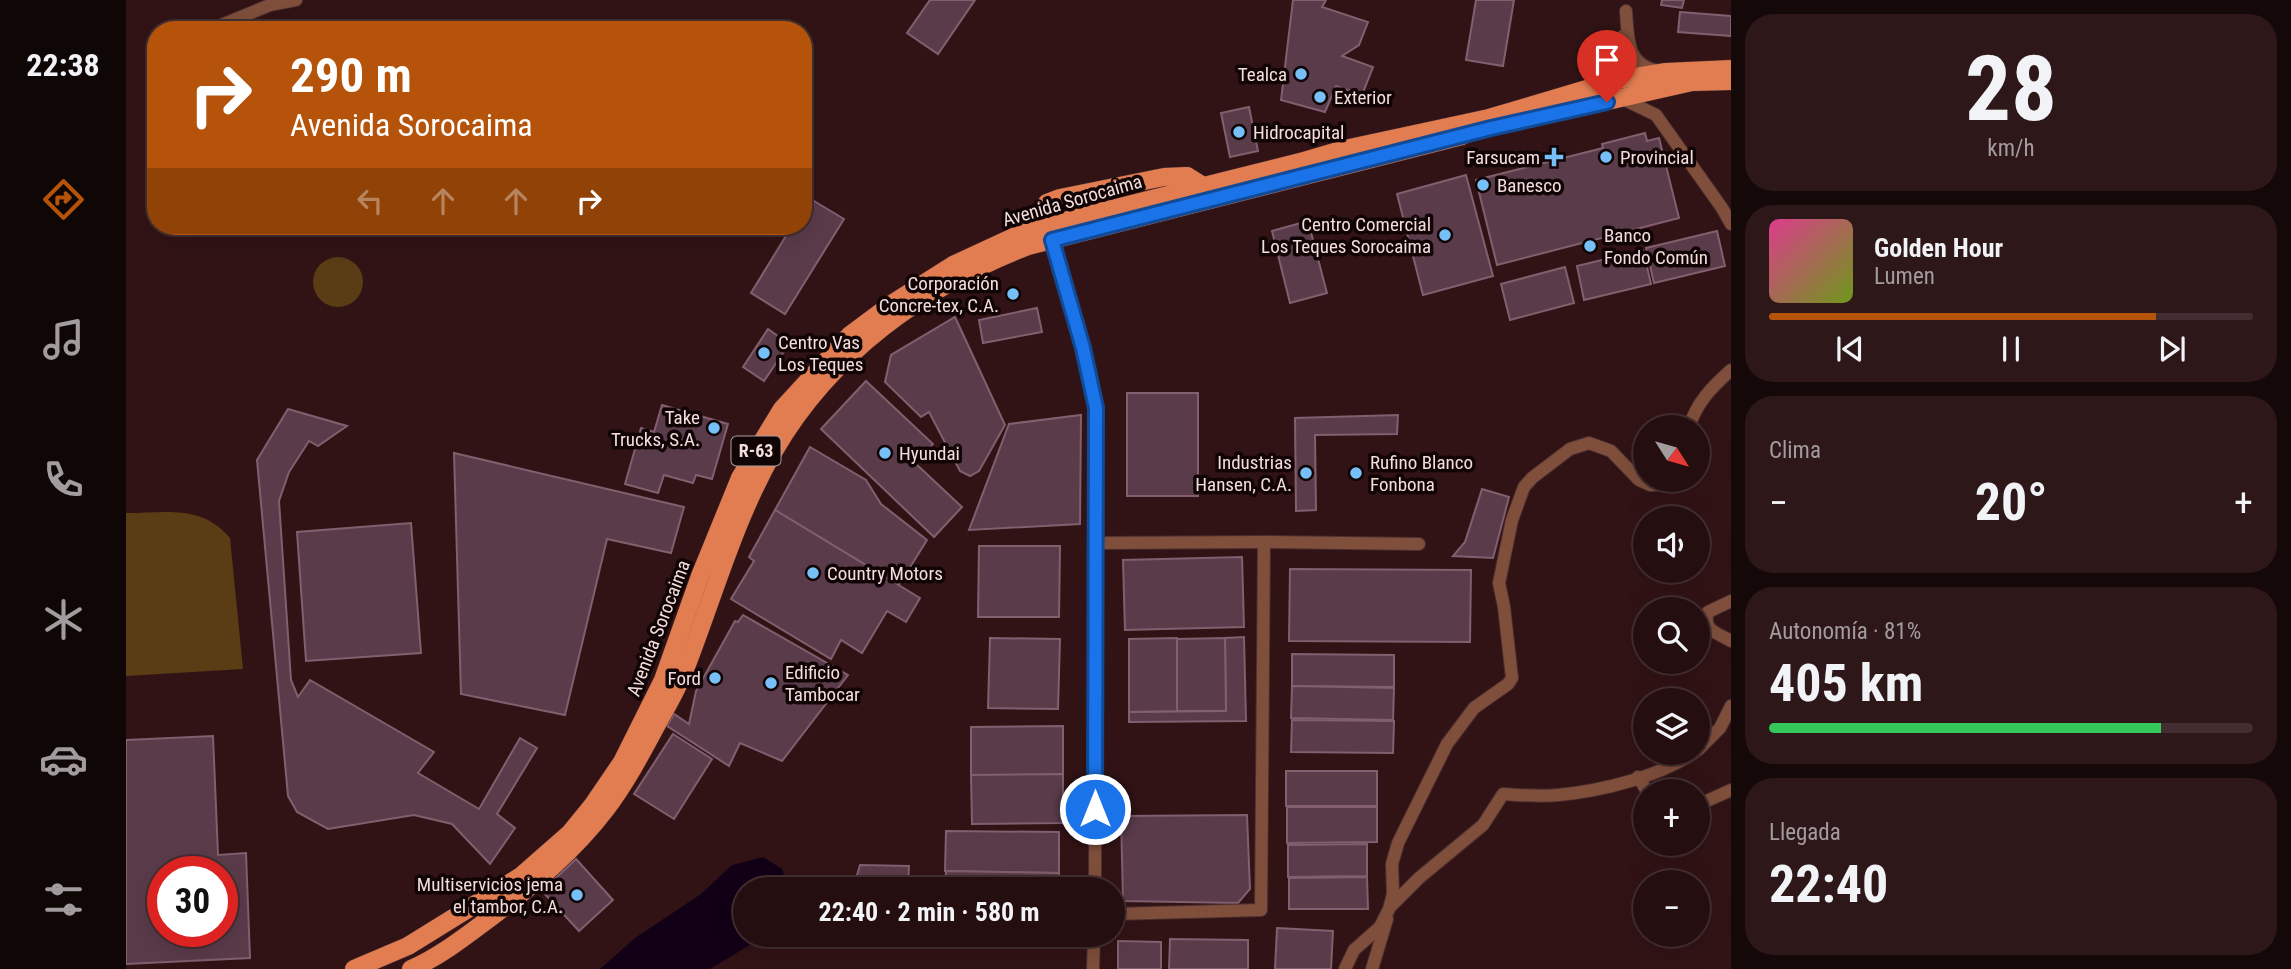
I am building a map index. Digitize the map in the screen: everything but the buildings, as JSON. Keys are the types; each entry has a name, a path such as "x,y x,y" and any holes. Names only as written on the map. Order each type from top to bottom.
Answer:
{"main road":[{"path":"1050,233 1045,211 1047,203 1060,198 1164,177 1187,177 1203,186 1345,149 1489,118 1617,80 1666,72 1731,69"},
{"name":"Avenida Sorocaima","path":"411,969 467,936 545,873 605,810 627,765 685,668 743,513 757,481 793,421 828,378 872,334 929,294 987,262 1050,233 1692,82 1731,81"},
{"name":"Avenida Sorocaima","path":"354,969 408,946 521,876 570,833 627,765"}],"street":[{"path":"231,21 270,5 296,0"},
{"path":"1627,6 1628,46 1634,57 1646,69 1666,72"},
{"path":"1617,80 1627,6"},
{"path":"1656,115 1660,90"},
{"path":"1623,99 1656,115 1731,224"},
{"path":"1050,233 1083,348 1096,408 1095,877"},
{"path":"1693,415 1705,396 1731,370"},
{"path":"1373,969 1386,929 1393,894 1392,864 1398,843 1447,744 1475,708 1508,684 1512,678 1499,583 1512,520 1524,487 1570,449 1589,443 1611,451 1633,474"},
{"path":"1125,914 1261,910 1264,542"},
{"path":"1097,543 1419,544"},
{"path":"1731,601 1708,612 1706,618 1707,626 1712,632 1731,641"},
{"path":"1710,738 1720,728 1731,706"},
{"path":"1345,969 1354,950 1380,926 1390,908 1427,872 1483,825 1503,794 1556,795 1608,787 1670,765"},
{"path":"1710,800 1731,790"},
{"path":"1093,969 1094,947"}],"shaded area":[{"path":"338,257 356,264 363,282 356,300 338,307 320,300 313,282 320,264"},
{"path":"169,512 195,515 219,527 230,538 243,669 126,676 126,513"},
{"path":"763,857 782,869 785,877 733,877 733,947 746,947 710,969 600,969 635,938 701,894 732,865"}],"place":[{"name":"Tealca","path":"1301,74"},
{"name":"Exterior","path":"1320,97"},
{"name":"Hidrocapital","path":"1239,132"},
{"name":"Farsucam","path":"1554,157"},
{"name":"Provincial","path":"1606,157"},
{"name":"Banesco","path":"1483,185"},
{"name":"Centro Comercial Los Teques Sorocaima","path":"1445,235"},
{"name":"Banco Fondo Común","path":"1590,246"},
{"name":"Corporación Concre-tex, C.A.","path":"1013,294"},
{"name":"Centro Vas Los Teques","path":"764,353"},
{"name":"Take Trucks, S.A.","path":"714,428"},
{"name":"Hyundai","path":"885,453"},
{"name":"Industrias Hansen, C.A.","path":"1306,473"},
{"name":"Rufino Blanco Fonbona","path":"1356,473"},
{"name":"Country Motors","path":"813,573"},
{"name":"Ford","path":"715,678"},
{"name":"Edificio Tambocar","path":"771,683"},
{"name":"Multiservicios jema el tambor, C.A.","path":"577,895"}],"route":[{"path":"1095,809 1096,408 1083,348 1052,240 1491,128 1607,102"}]}
